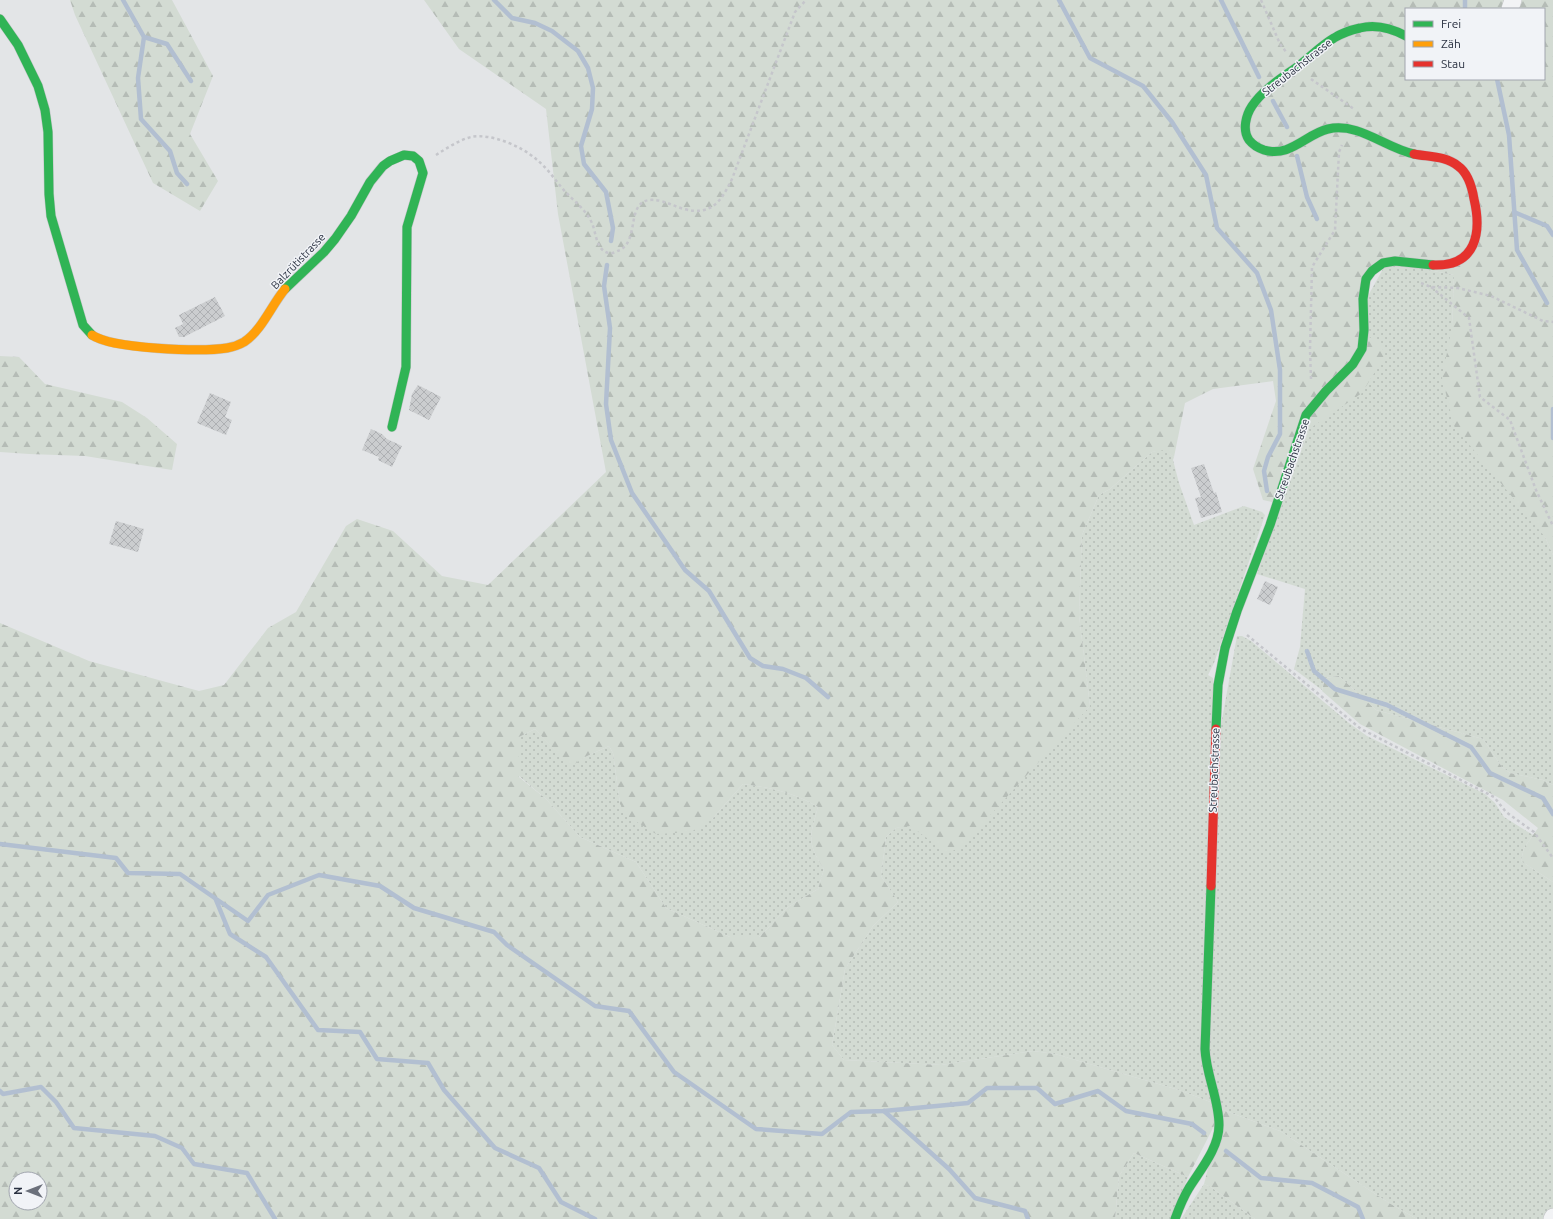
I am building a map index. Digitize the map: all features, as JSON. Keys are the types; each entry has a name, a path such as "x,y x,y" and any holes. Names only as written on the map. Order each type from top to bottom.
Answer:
{"street":[{"name":"Balzrütistrasse","path":"0,19 18,45 38,86 45,110 48,132 49,194 51,216 79,316 83,325 91,335 104,342 158,347 208,349 236,346 251,336 281,293 337,238 369,183 383,167 394,158 402,155 412,156 420,160 422,163"},
{"name":"Streubachstrasse","path":"1176,1219 1179,1207 1214,1145 1218,1134 1219,1118 1206,1058 1205,1038 1218,685 1222,660 1231,626 1265,540 1302,428 1312,406 1359,357 1364,341 1363,295 1368,277 1372,271 1381,265 1398,261 1440,265 1452,264 1467,254 1475,240 1477,219 1473,195 1466,174 1460,167 1449,160 1398,150 1361,131 1348,127 1335,127 1322,131 1289,150 1281,152 1266,151 1252,143 1248,138 1246,118 1253,104 1262,94 1334,38 1353,28 1364,26 1381,26 1399,31 1405,35"},
{"path":"392,427 406,367 407,227 422,182 422,163"}],"path":[{"path":"422,163 457,143 472,137 484,136 514,146 536,158 564,190 581,206 592,223 603,251 609,253 616,252 623,248 628,242 638,206 644,202 652,200 661,201 694,211 711,208 718,203 725,194 732,180 795,12 806,0"},
{"path":"1261,0 1280,44 1312,80 1355,110 1339,152 1335,230 1312,267 1310,349 1312,406"},
{"path":"1416,281 1431,287 1469,318 1480,397 1510,420 1536,490 1553,526"},
{"path":"1431,287 1458,288 1491,296 1543,321 1553,322"},
{"path":"1231,626 1252,638 1361,729 1494,796 1506,812 1534,832 1553,858"}],"green space":[{"path":"70,0 172,0 213,76 190,134 218,181 200,211 153,183 75,15"},
{"path":"424,0 1553,0 1553,555 1545,537 1454,426 1442,378 1452,327 1454,275 1387,262 1364,279 1360,332 1382,344 1384,357 1362,393 1309,429 1280,504 1263,500 1253,469 1276,401 1273,381 1213,389 1185,403 1174,457 1164,450 1152,452 1110,489 1099,495 1082,535 1079,615 1090,706 961,847 948,853 910,826 896,828 886,837 881,876 898,902 873,926 845,969 832,1045 844,1060 941,1065 1033,1051 1055,1054 1179,1090 1213,1103 1215,1124 1188,1177 1134,1153 1119,1176 1115,1219 0,1219 0,623 89,661 199,691 224,685 268,628 296,612 346,526 357,519 393,531 442,576 488,585 606,472 558,214 546,109 459,49","holes":["535,729 570,767 585,757 609,746 613,753 620,804 629,817 656,834 691,832 712,819 743,784 782,791 809,802 818,807 811,839 814,852 824,869 818,889 788,907 759,937 730,937 666,908 636,862 580,837 546,799 519,777 519,737"]},
{"path":"1387,262 1454,275 1452,327 1553,555 1553,785 1543,780 1510,773 1502,767 1483,739 1376,710 1339,676 1325,678 1322,690 1294,669 1300,647 1305,589 1257,574 1309,429 1360,332 1356,317"},
{"path":"0,356 19,357 45,384 122,402 147,418 177,444 172,470 85,456 0,452"},
{"path":"1164,449 1174,457 1173,460 1179,483 1194,525 1244,506 1262,512 1265,515 1214,663 1208,675 1213,678 1213,1103 1179,1090 1055,1054 1033,1051 941,1065 844,1060 832,1045 845,969 873,926 898,902 881,876 886,837 896,828 910,825 948,852 1090,706 1079,615 1082,535 1099,495 1110,489 1152,452"},
{"path":"1237,636 1242,636 1251,641 1349,723 1367,736 1485,794 1495,803 1504,817 1533,835 1524,848 1521,861 1553,882 1553,1213 1549,1219 1417,1219 1389,1203 1280,1131 1223,1110 1210,1065 1218,742"},
{"path":"1339,676 1376,710 1483,739 1502,767 1510,773 1543,780 1553,785 1553,882 1521,861 1524,848 1538,828 1503,800 1360,724 1322,691 1325,678"},
{"path":"535,729 570,766 609,746 613,753 620,804 712,819 743,784 782,791 818,807 811,839 814,852 824,869 818,889 788,907 759,937 730,937 666,908 636,862 580,837 546,799 519,776 519,737"},
{"path":"1223,1110 1280,1131 1389,1203 1417,1219 1255,1219 1211,1187 1204,1184"},
{"path":"1134,1153 1188,1177 1171,1219 1115,1219 1119,1176"},
{"path":"1204,1184 1211,1187 1255,1219 1181,1219"}],"building":[{"path":"215,297 225,316 184,337 179,337 175,328 183,324 179,315"},
{"path":"418,385 441,397 429,420 409,410 412,394"},
{"path":"210,393 231,402 225,417 232,420 226,435 197,423"},
{"path":"371,429 402,446 392,467 378,460 379,457 362,450"},
{"path":"1204,464 1214,493 1216,492 1222,512 1201,518 1195,498 1201,497 1191,468"},
{"path":"116,521 144,529 138,552 109,544"},
{"path":"1265,581 1278,587 1270,605 1257,599"}],"waterway":[{"path":"123,0 144,37 138,78 141,119 170,151 177,173 187,184"},
{"path":"494,0 512,18 535,23 552,31 578,51 588,68 593,88 592,109 581,146 584,164 606,192 613,228 611,241"},
{"path":"1059,0 1090,58 1143,86 1172,122 1206,175 1217,228 1257,273 1271,310 1280,370 1280,434 1268,457 1264,471 1267,491"},
{"path":"1221,0 1259,77"},
{"path":"1465,0 1465,8"},
{"path":"144,37 167,44 191,81"},
{"path":"1497,80 1509,135 1517,250 1547,303"},
{"path":"1273,101 1287,127"},
{"path":"1297,156 1307,197 1317,219"},
{"path":"1514,212 1547,226 1553,235"},
{"path":"607,265 604,286 610,328 606,404 611,440 632,493 685,570 709,591 750,658 763,666 783,669 806,678 828,697"},
{"path":"1553,409 1553,438"},
{"path":"1307,651 1314,671 1335,689 1387,705 1471,747 1490,773 1543,798 1553,814"},
{"path":"0,844 116,858 128,873 180,874 248,921 268,895 319,875 380,886 414,908 494,932 507,945 595,1006 629,1011 674,1072 756,1129 822,1134 851,1112 884,1111 968,1103 987,1088 1037,1088 1055,1104 1098,1091 1126,1111 1192,1124 1204,1133"},
{"path":"216,900 230,934 266,957 318,1030 360,1032 377,1059 428,1063 444,1090 495,1148 539,1168 561,1202 595,1219"},
{"path":"0,1091 3,1094 41,1087 56,1102 74,1128 155,1136 182,1148 194,1164 247,1173 275,1219"},
{"path":"884,1111 949,1169 975,1198 1025,1211 1028,1219"},
{"path":"1226,1151 1261,1178 1312,1183 1358,1207 1363,1219"}],"traffic: fast":[{"path":"0,19 18,45 38,86 45,110 48,132 49,194 51,216 83,325 92,335"},
{"path":"1405,36 1389,29 1372,26 1353,30 1337,36 1262,94 1252,106 1245,127 1247,136 1252,143 1264,150 1273,152 1290,148 1328,129 1339,128 1361,132 1393,147 1414,154"},
{"path":"285,289 324,252 335,239 351,216 370,182 383,166 404,155 413,156 419,161 423,173 407,227 406,367 392,427"},
{"path":"1216,729 1218,685 1225,648 1237,611 1270,525 1306,415 1326,391 1353,364 1362,349 1364,330 1363,299 1366,279 1372,271 1383,263 1395,261 1433,265"},
{"path":"1175,1219 1187,1192 1213,1150 1219,1125 1217,1106 1205,1049 1211,886"}],"traffic: slow":[{"path":"92,335 118,344 137,346 198,350 227,348 244,342 256,331 285,289"}],"traffic: jam":[{"path":"1414,154 1437,157 1453,163 1467,176 1473,194 1477,224 1473,246 1467,254 1459,260 1447,264 1433,265"},
{"path":"1211,886 1216,729"}]}
